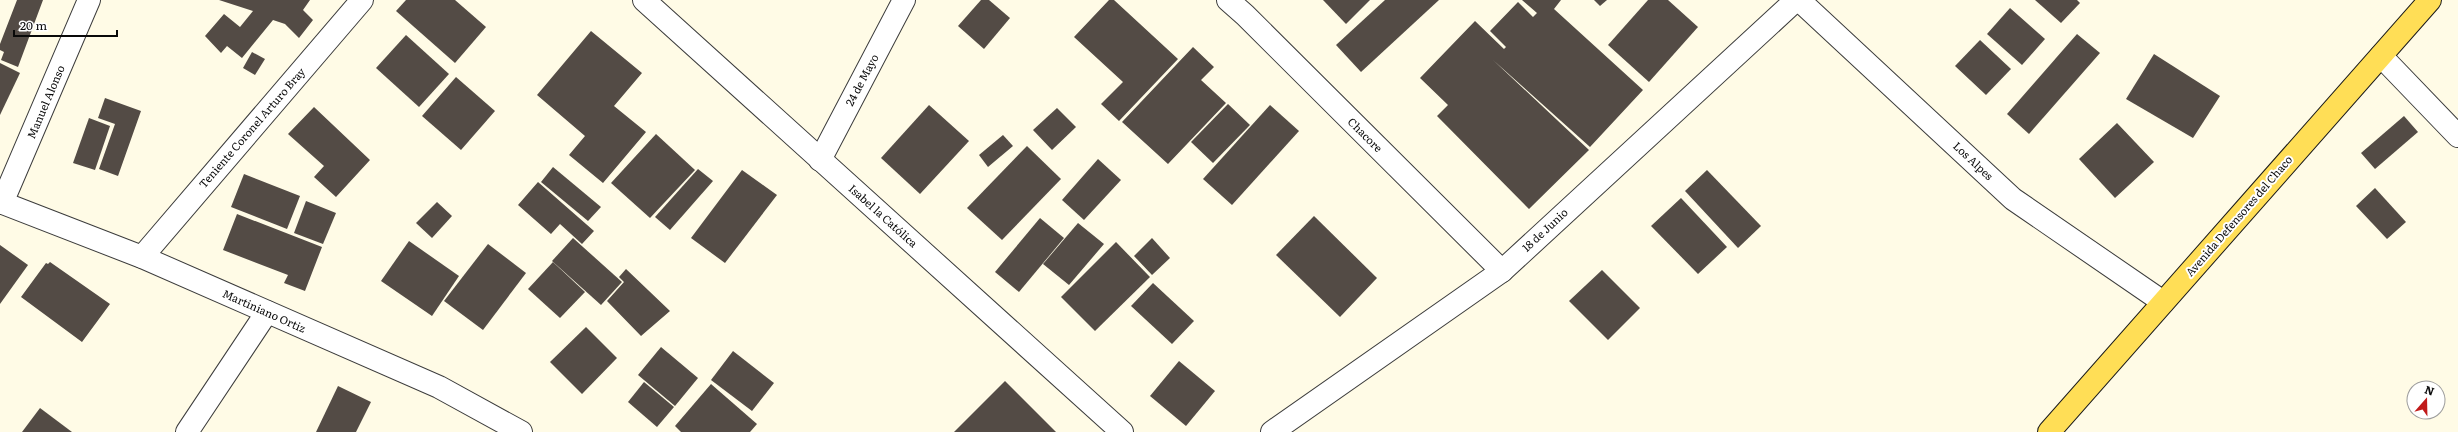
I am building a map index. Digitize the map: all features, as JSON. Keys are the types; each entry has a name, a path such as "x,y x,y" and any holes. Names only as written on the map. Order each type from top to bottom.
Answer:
{"main road":[{"name":"Avenida Defensores del Chaco","path":"2049,432 2430,0"}],"street":[{"name":"Manuel Alonso","path":"1,203 89,0"},
{"name":"Teniente Coronel Arturo Bray","path":"142,257 362,0"},
{"name":"Isabel la Católica","path":"644,0 1122,432"},
{"name":"24 de Mayo","path":"820,160 904,0"},
{"name":"Chacore","path":"1228,0 1245,15 1502,271"},
{"name":"18 de Junio","path":"1272,432 1502,271 1797,0"},
{"name":"Los Alpes","path":"1797,0 2014,199 2164,302"},
{"path":"2381,56 2458,136"},
{"name":"Martiniano Ortiz","path":"1,203 142,257 439,387 521,432"},
{"path":"187,432 267,312"}],"building":[{"path":"17,0 43,0 18,67 1,60 4,52 0,50 0,44"},
{"path":"219,0 310,0 303,10 313,20 299,38 285,24 273,20 242,58 227,46 221,53 205,36 224,14 240,27 253,11"},
{"path":"406,0 455,0 486,27 455,63 396,11"},
{"path":"981,0 989,0 1010,18 984,49 958,26"},
{"path":"1109,0 1114,0 1178,59 1119,121 1101,104 1123,82 1074,37"},
{"path":"1323,0 1370,0 1346,24"},
{"path":"1385,0 1439,0 1361,72 1336,45"},
{"path":"1522,0 1561,0 1554,9 1643,90 1590,147 1493,60 1589,150 1529,209 1437,116 1448,105 1420,78 1475,21 1504,49 1506,47 1490,31 1518,2 1533,17 1537,13"},
{"path":"1594,0 1607,0 1600,6"},
{"path":"1648,0 1668,0 1698,27 1649,82 1608,45"},
{"path":"2035,0 2077,0 2080,3 2061,23"},
{"path":"2010,8 2045,39 2022,65 1987,34"},
{"path":"591,31 642,73 614,106 646,132 603,183 569,155 585,136 537,95"},
{"path":"2077,34 2100,53 2029,134 2007,114"},
{"path":"406,35 449,74 419,107 376,68"},
{"path":"1980,40 2011,69 1986,95 1955,66"},
{"path":"1193,47 1214,67 1201,80 1226,103 1168,164 1122,122"},
{"path":"252,52 265,59 255,75 243,68"},
{"path":"2154,54 2220,96 2193,138 2126,99"},
{"path":"0,63 20,73 0,115"},
{"path":"456,77 495,111 461,150 422,116"},
{"path":"105,98 141,111 118,176 99,169 115,124 98,118"},
{"path":"1228,104 1250,125 1213,163 1191,142"},
{"path":"929,105 969,141 920,194 881,158"},
{"path":"1270,105 1299,131 1232,205 1203,179"},
{"path":"314,107 370,160 336,197 314,177 324,166 288,134"},
{"path":"1057,108 1076,127 1052,150 1033,130"},
{"path":"2404,116 2418,132 2375,169 2361,153"},
{"path":"89,118 110,126 95,170 73,163"},
{"path":"2117,123 2154,162 2115,198 2079,159"},
{"path":"656,134 695,170 650,218 611,183"},
{"path":"1003,135 1013,146 988,167 979,155"},
{"path":"1027,146 1061,179 1002,240 967,208"},
{"path":"1098,159 1121,180 1084,220 1062,200"},
{"path":"553,167 601,207 588,221 541,182"},
{"path":"698,169 713,181 670,230 655,217"},
{"path":"742,170 777,195 725,263 691,238"},
{"path":"1707,170 1761,226 1738,248 1685,191"},
{"path":"244,174 300,196 287,229 231,207"},
{"path":"538,182 594,231 582,244 560,224 551,234 518,205"},
{"path":"2375,188 2406,222 2387,239 2356,206"},
{"path":"1681,198 1727,247 1698,274 1651,226"},
{"path":"306,201 336,213 323,244 294,233"},
{"path":"437,202 452,216 432,238 416,223"},
{"path":"237,214 322,247 305,291 284,283 288,275 223,250"},
{"path":"1314,216 1377,278 1340,317 1276,255"},
{"path":"1040,218 1064,238 1019,292 995,272"},
{"path":"1078,223 1104,244 1069,285 1043,264"},
{"path":"573,238 622,282 601,305 552,261"},
{"path":"1152,238 1170,258 1152,275 1134,256"},
{"path":"409,241 459,276 432,316 381,281"},
{"path":"1116,242 1150,277 1095,331 1061,297"},
{"path":"488,244 526,273 483,330 444,301"},
{"path":"0,245 28,265 0,304"},
{"path":"50,262 110,304 82,342 21,297 46,263 48,264"},
{"path":"553,262 585,292 560,318 528,289"},
{"path":"626,269 670,311 641,336 607,301 624,282 619,277"},
{"path":"1602,270 1640,308 1608,340 1569,301"},
{"path":"1153,283 1194,321 1172,344 1131,306"},
{"path":"586,327 617,358 582,394 550,362"},
{"path":"661,347 698,378 675,406 638,375"},
{"path":"733,351 774,383 752,411 711,380"},
{"path":"1179,361 1215,391 1186,426 1150,396"},
{"path":"1005,381 1056,432 954,432"},
{"path":"644,382 674,407 657,427 628,402"},
{"path":"711,384 757,424 750,432 681,432 675,426"},
{"path":"338,386 371,402 356,432 316,432"},
{"path":"40,408 72,432 22,432"}]}
